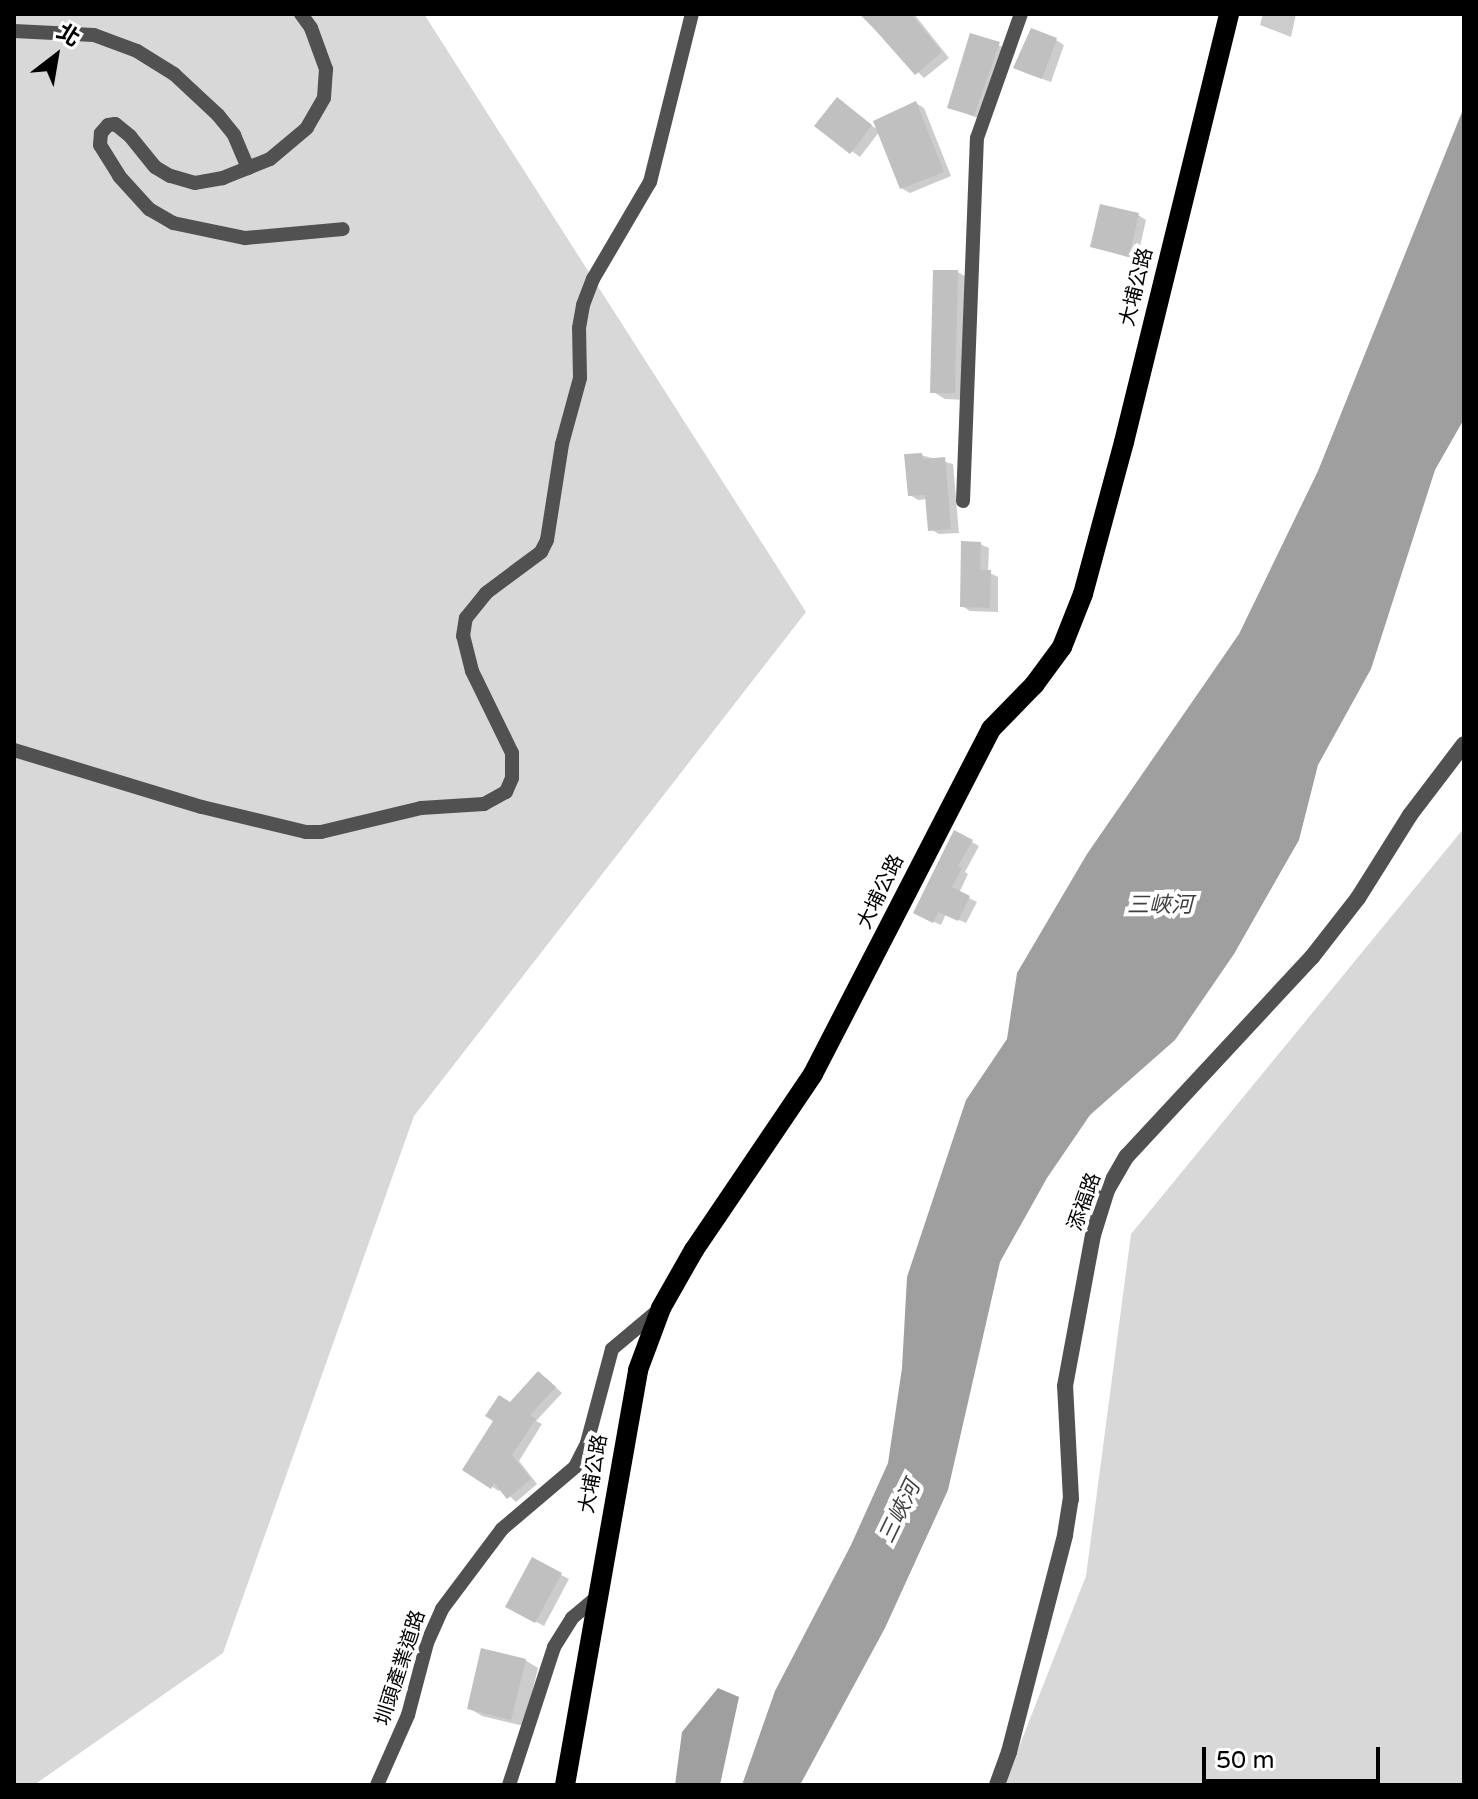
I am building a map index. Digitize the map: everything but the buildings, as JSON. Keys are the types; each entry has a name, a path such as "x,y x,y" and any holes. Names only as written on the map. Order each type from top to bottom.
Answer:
{"main road":[{"name":"大埔公路","path":"565,1785 638,1370 661,1308 694,1250 813,1074 991,729 1034,685 1062,647 1083,594 1124,442 1229,14"}],"street":[{"name":"添福路","path":"997,1785 1009,1752 1065,1535 1071,1499 1065,1386 1093,1235 1107,1190 1127,1156 1312,957 1358,898 1410,815 1464,744"}],"lane":[{"path":"301,14 311,28 326,69 324,98 307,128 270,159 223,178 195,183 170,176 155,167 130,136 115,124 108,125 101,133 100,145 119,176 149,209 173,223 245,238 343,229"},
{"path":"14,750 202,807 306,832 321,832 421,808 484,804 506,792 512,778 512,753 472,671 463,636 466,618 486,593 541,552 547,540 562,444 580,378 579,328 583,305 593,279 650,182 692,14"},
{"path":"963,501 977,138 1021,14"},
{"path":"14,31 94,35 137,51 174,74 218,115 234,135 248,168"},
{"name":"圳頭產業道路","path":"377,1785 408,1715 427,1643 442,1609 502,1529 575,1467 587,1443 612,1349 661,1308"},
{"path":"509,1785 554,1647 572,1618 596,1598"}],"shaded area":[{"path":"14,14 424,14 806,612 414,1116 223,1653 34,1785 14,1785"},
{"path":"1464,828 1464,1785 1004,1785 1086,1576 1131,1234"}],"water":[{"name":"三峽河","path":"1464,107 1464,419 1435,470 1371,669 1318,765 1299,840 1234,954 1175,1040 1090,1115 1047,1178 1000,1262 948,1490 885,1628 800,1785 742,1785 775,1691 851,1545 888,1463 902,1368 907,1277 966,1100 1007,1039 1017,973 1087,854 1239,634 1318,471"},
{"path":"718,1688 739,1697 720,1785 675,1785 682,1732"}]}
